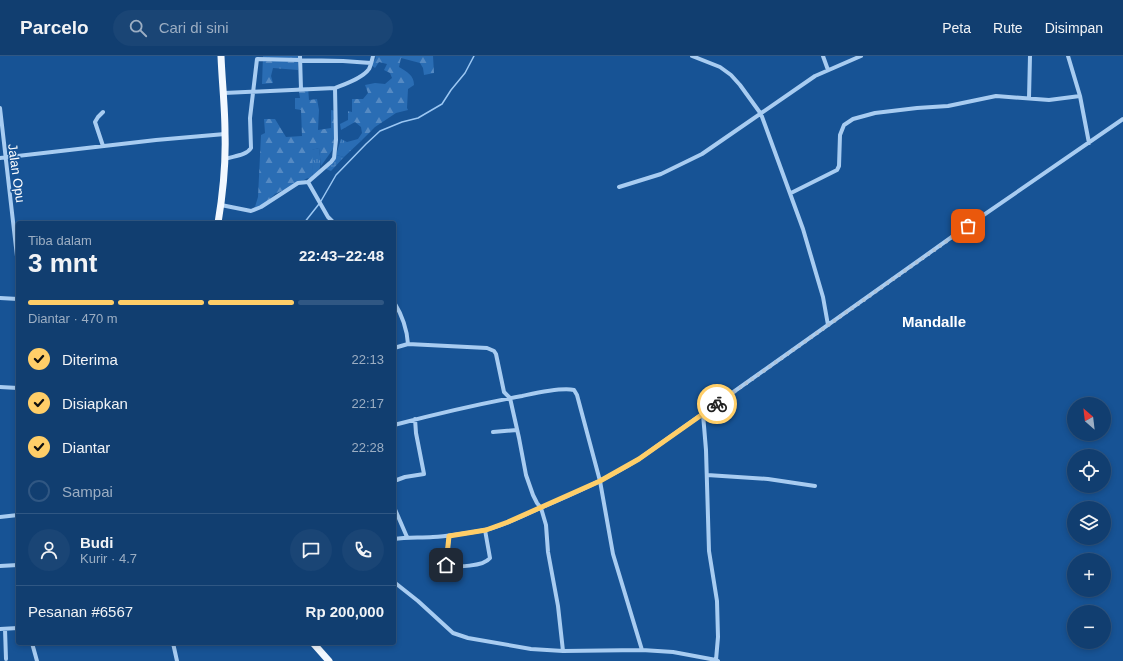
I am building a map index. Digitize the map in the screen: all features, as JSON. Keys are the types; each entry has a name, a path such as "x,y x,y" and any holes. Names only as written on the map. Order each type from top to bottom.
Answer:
{"main road":[{"path":"218,221 221,205 225,134 221,56"},
{"path":"315,645 329,661"}],"street":[{"path":"224,92 335,88 354,80 366,72 370,67 373,56"},
{"path":"692,56 720,67 731,75 761,114 791,193 814,265 823,297 828,324"},
{"path":"823,56 828,70"},
{"path":"619,187 661,174 702,154 802,85 828,70 861,56"},
{"path":"1029,98 1030,56"},
{"path":"1068,56 1080,96 1090,143"},
{"path":"224,160 243,154 251,148 250,118 257,59 300,58 371,63"},
{"path":"300,58 301,89"},
{"path":"221,205 251,211 255,210 270,202 292,186 308,182 331,162 334,158 336,140 335,88"},
{"path":"791,193 837,170 839,166 840,135 844,125 853,119 875,114 917,108 948,106 996,96 1049,100 1080,96"},
{"name":"Jalan Opu","path":"0,108 16,248"},
{"path":"103,112 98,116 95,122 103,146"},
{"path":"396,539 449,536 486,530 542,508 600,481 639,459 956,234 1123,119"},
{"path":"0,158 225,134"},
{"path":"308,182 316,198 332,221"},
{"path":"0,298 16,299"},
{"path":"396,305 406,328 408,344"},
{"path":"396,347 408,344 486,348 494,351 497,356 504,392 510,398 528,480 535,500 542,508 547,531 548,554 558,610 563,651"},
{"path":"0,387 16,388"},
{"path":"396,424 510,398 542,392 574,390 577,395 600,481 613,554 642,650"},
{"path":"396,584 457,635 523,647 563,651 642,650 673,652 717,661 717,601 710,557 706,444 703,414"},
{"path":"396,481 424,474 416,433 416,419"},
{"path":"492,432 517,430"},
{"path":"707,475 768,479 816,486"},
{"path":"396,512 407,537"},
{"path":"0,517 16,515"},
{"path":"449,536 446,565 474,565 487,561 490,558 486,530"},
{"path":"0,566 16,565"},
{"path":"6,659 2,629 16,628"},
{"path":"33,645 37,661"},
{"path":"173,645 177,661"}],"green space":[{"path":"263,56 299,56 298,70 273,68 271,76 273,83 262,84"},
{"path":"375,56 433,56 434,73 424,75 423,68 420,63 401,58 399,67 410,74 414,82 414,85 408,89 408,110 396,113 375,127 361,141 358,139 362,133 361,127 355,122 341,130 340,124 348,120 348,111 352,112 352,99 363,99 368,93 365,85 375,83 385,84 392,78 390,73 384,70 387,64 379,62 375,68 371,65 376,58"},
{"path":"298,87 308,87 309,100 317,99 319,110 318,130 331,128 331,110 336,111 336,136 333,149 321,166 319,148 312,150 312,180 308,178 275,194 265,204 254,210 258,197 261,135 265,133 264,119 275,119 286,137 302,136 301,110 295,109 295,98 300,98"},
{"path":"341,139 347,142 358,139 361,141 344,157 336,155"},
{"path":"319,148 320,168 319,171 313,176 311,150"},
{"path":"336,155 344,157 331,171 326,169"}],"waterway":[{"path":"321,201 336,175 380,131 402,122 418,118 442,104 465,73 474,56"},
{"path":"306,221 319,204"}],"way so far":[{"path":"717,404 968,226"}],"district":[{"name":"Mandalle","path":"934,322"}],"route":[{"path":"446,565 449,536 486,530 508,522 600,481 639,459 717,404"}]}
